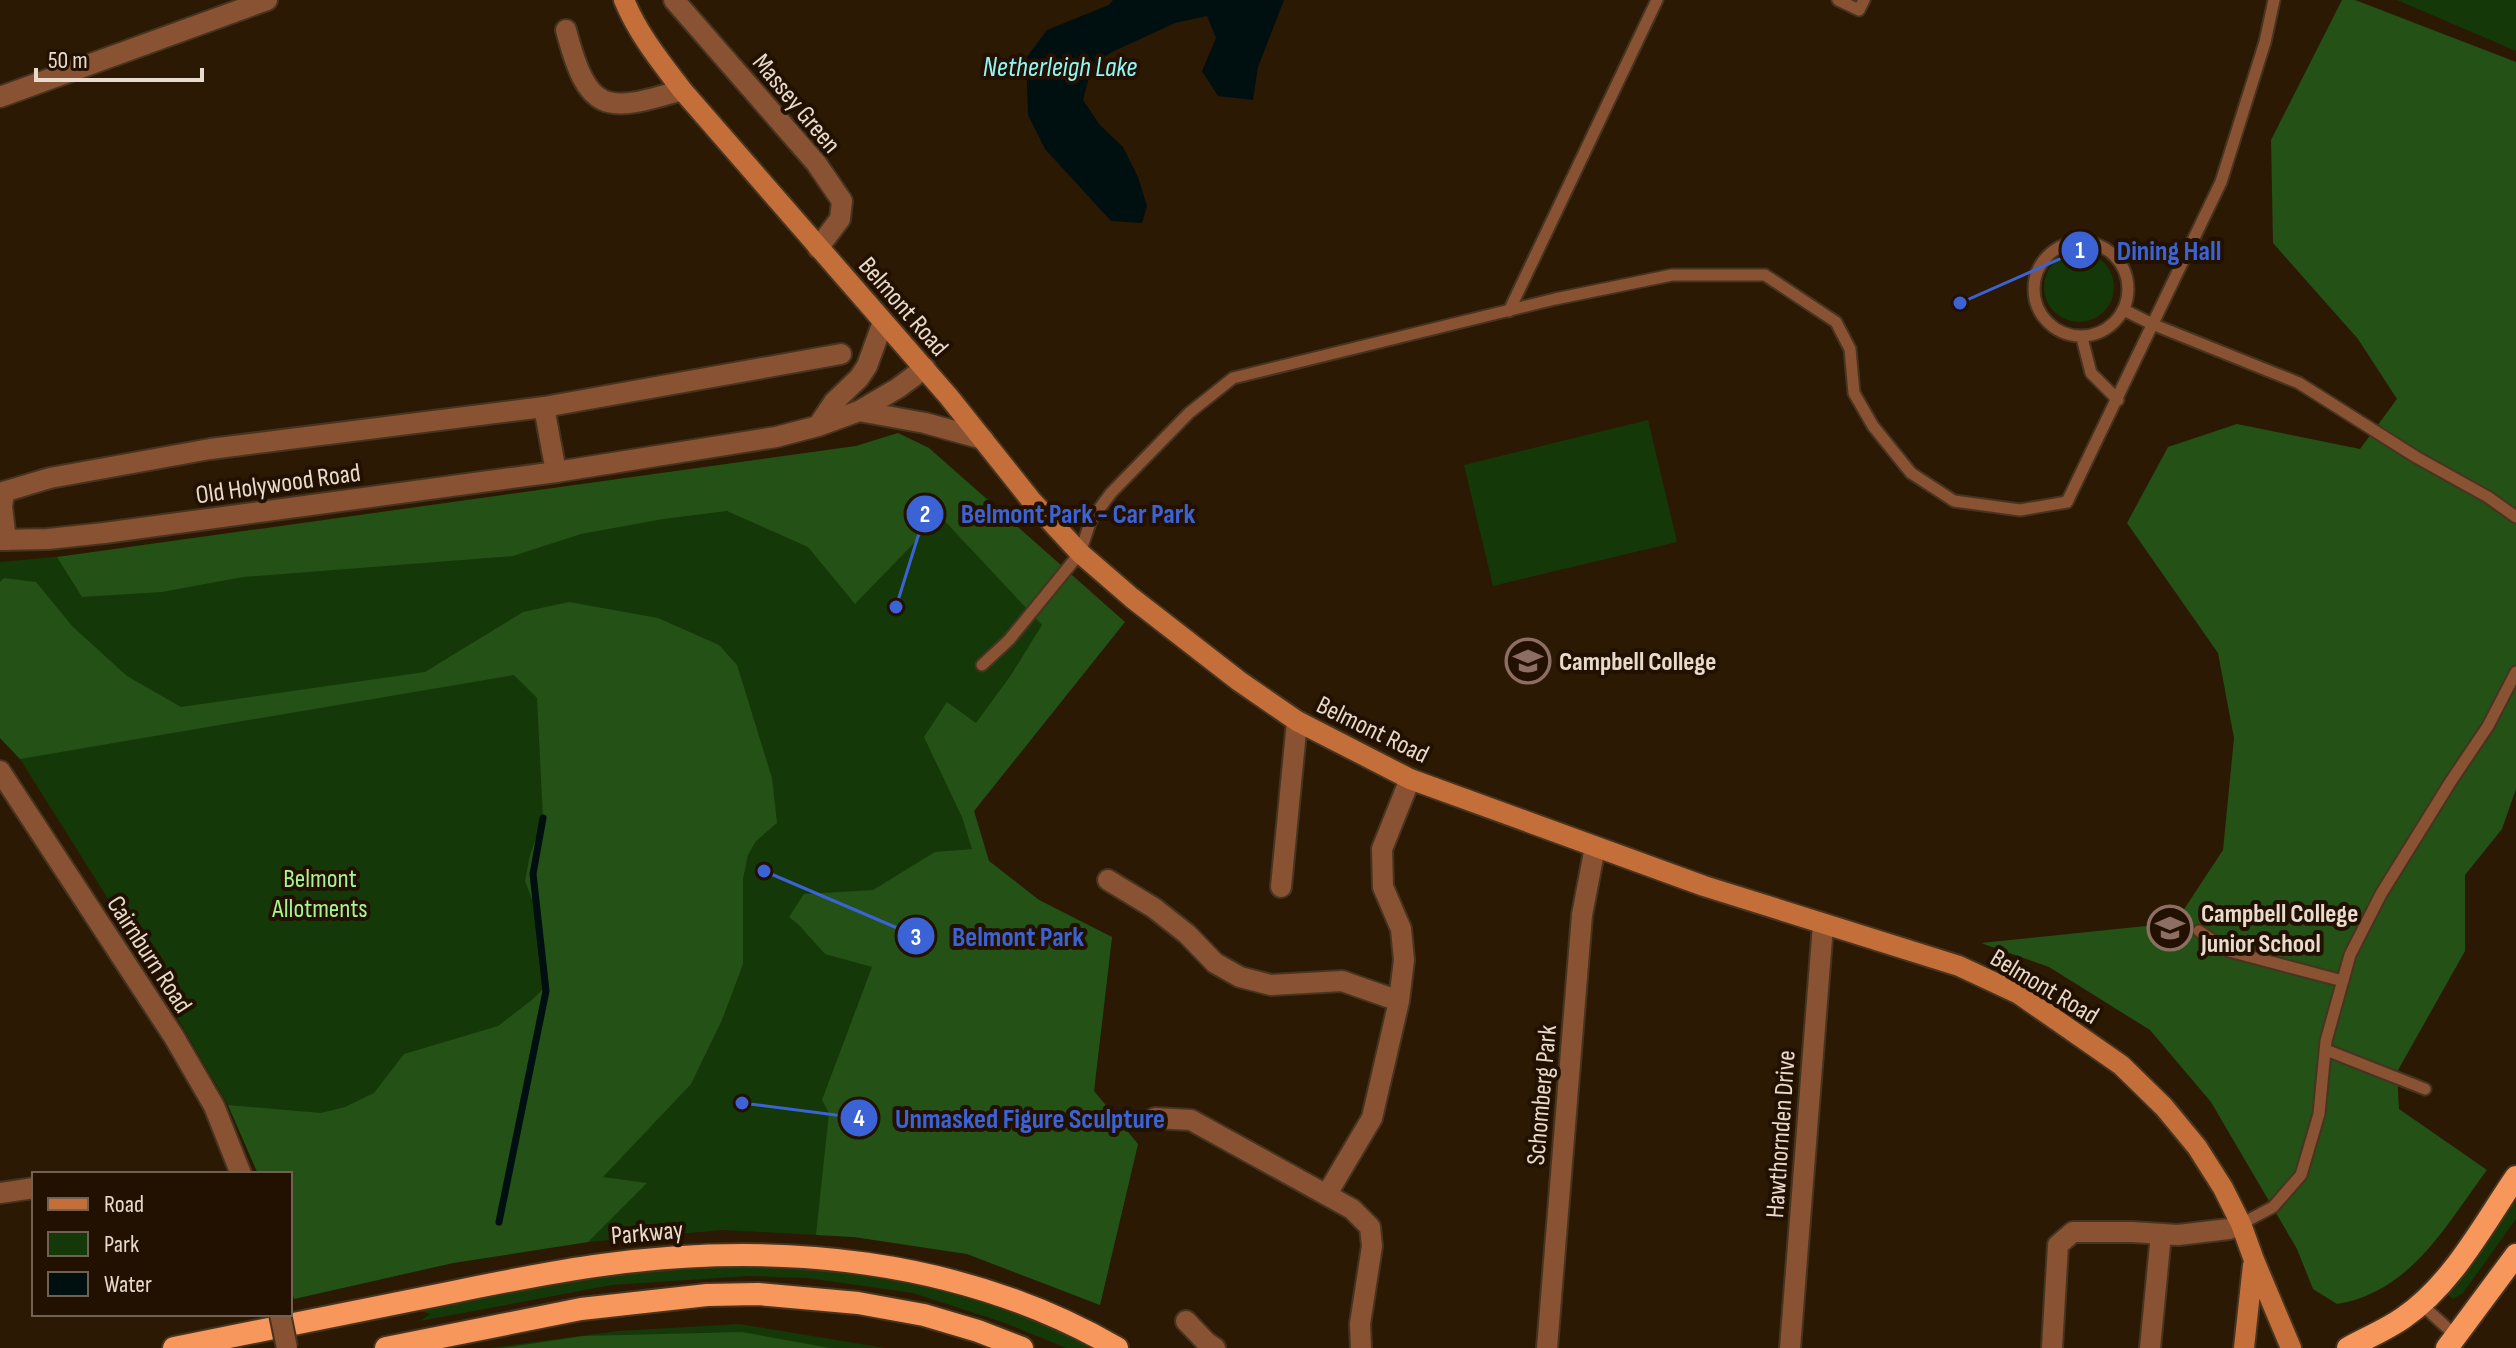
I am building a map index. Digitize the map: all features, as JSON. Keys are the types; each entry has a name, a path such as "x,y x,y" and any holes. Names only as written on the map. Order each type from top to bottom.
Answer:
{"highway":[{"path":"2348,1348 2402,1319 2421,1304 2449,1275 2516,1177"},
{"name":"Parkway","path":"174,1348 562,1271 687,1256 769,1254 844,1259 972,1285 1023,1302 1087,1330 1117,1348"},
{"path":"2451,1342 2516,1255"},
{"path":"386,1348 581,1309 707,1295 758,1294 858,1303 924,1315 1022,1348"}],"main road":[{"name":"Belmont Road","path":"624,0 632,20 653,53 682,90 925,368 1031,500 1080,553 1132,598 1239,681 1297,721 1410,779 1704,886 1959,966 2019,994 2061,1021 2121,1065 2164,1107 2197,1147 2241,1224 2291,1348"},
{"name":"Belmont Road","path":"2244,1348 2254,1260"}],"street":[{"path":"0,97 267,0"},
{"name":"Massey Green","path":"674,0 816,163 842,201 840,219 818,248"},
{"path":"566,30 584,83 606,101 636,104 682,90"},
{"path":"818,426 834,402 867,366 883,322"},
{"name":"Old Holywood Road","path":"841,354 544,407 210,449 50,478 2,493 3,540 104,533 556,472 776,437 859,411 925,368"},
{"path":"544,407 556,472"},
{"path":"859,411 925,423 983,439"},
{"path":"1281,887 1297,721"},
{"name":"Cairnburn Road","path":"0,771 174,1037 214,1106 240,1172"},
{"path":"1327,1194 1372,1118 1399,1001 1404,960 1401,929 1383,887 1382,849 1410,779"},
{"name":"Schomberg Park","path":"1547,1348 1582,915 1595,847"},
{"path":"1108,880 1154,908 1187,934 1215,963 1240,977 1271,985 1342,981 1399,1001"},
{"name":"Hawthornden Drive","path":"1790,1348 1823,925"},
{"path":"1155,1118 1191,1120 1327,1194 1352,1209 1370,1227 1372,1246 1360,1324 1361,1348"},
{"path":"0,1193 32,1188"},
{"path":"2052,1348 2058,1245 2073,1232 2178,1235 2241,1224"},
{"path":"2150,1348 2161,1234"},
{"path":"280,1316 287,1348"},
{"path":"1186,1321 1215,1348"}],"lane":[{"path":"1509,311 1657,0"},
{"path":"1838,0 1859,10 1864,0"},
{"path":"982,665 1009,640 1080,553 1091,520 1111,493 1189,413 1233,378 1672,275 1765,275 1836,322 1850,349 1854,393 1873,426 1911,473 1954,501 2020,510 2067,502 2221,182 2265,42 2270,1"},
{"path":"2082,242 2097,244 2111,252 2121,264 2127,279 2128,294 2124,310 2115,322 2103,331 2082,338 2058,331 2045,321 2033,293 2041,263 2052,251 2066,244 2082,242"},
{"path":"2124,310 2299,383 2516,517"},
{"path":"2082,338 2091,373 2118,400"},
{"path":"2241,1224 2273,1207 2301,1175 2319,1114 2326,1050 2350,955 2381,894 2488,726 2516,672"},
{"path":"2199,931 2229,951 2343,981"},
{"path":"2326,1050 2425,1089"},
{"path":"2421,1304 2451,1342"}],"green space":[{"path":"2342,0 2355,0 2516,62 2516,789 2502,829 2465,875 2465,951 2397,1072 2399,1109 2487,1170 2441,1233 2406,1271 2386,1286 2363,1297 2337,1304 2313,1289 2297,1249 2211,1102 2150,1030 2049,967 1981,943 2175,923 2223,850 2234,738 2218,653 2127,523 2168,447 2237,424 2360,449 2397,399 2358,339 2273,243 2271,140"},
{"path":"2397,0 2516,0 2516,51"},
{"path":"2086,252 2108,267 2114,287 2112,301 2104,312 2093,320 2072,322 2054,312 2046,301 2044,280 2054,262 2065,254"},
{"path":"1648,420 1677,542 1493,586 1464,465"},
{"name":"Belmont Allotments","path":"898,433 929,448 998,508 1119,628 974,811 989,861 1039,900 1112,937 1094,1091 1138,1144 1100,1305 967,1254 854,1237 723,1230 588,1242 453,1263 294,1299 292,1172 257,1172 228,1105 110,902 20,759 0,738 0,562 86,554 856,446"},
{"path":"898,433 929,448 1125,622 974,811 989,861 1039,900 1112,937 1094,1091 1138,1144 1100,1305 967,1254 854,1237 816,1235 829,1113 822,1100 872,967 825,954 789,917 804,894 873,890 935,852 972,849 962,817 924,737 947,702 976,723 1042,625 940,516 855,604 808,547 727,511 581,534 513,556 243,577 162,592 82,597 57,557 856,446"},
{"path":"4,578 36,582 73,627 127,676 181,707 425,672 523,612 569,602 658,618 719,645 737,665 772,778 777,823 756,841 748,855 743,879 743,964 722,1020 691,1084 603,1177 647,1183 588,1242 453,1263 294,1299 292,1172 257,1172 228,1105 321,1113 345,1107 374,1093 404,1054 498,1026 547,985 540,920 525,881 543,818 537,698 514,675 20,759 0,738 0,582"},
{"path":"2516,1201 2516,1219 2463,1293 2453,1299 2448,1295"},
{"path":"759,1262 856,1271 929,1284 1015,1311 1097,1348 1066,1348 1005,1323 913,1293 807,1278 749,1276 612,1285 420,1321 430,1314 418,1310 591,1277 669,1266"},
{"path":"739,1324 885,1348 489,1348 618,1331"},
{"path":"742,1332 830,1348 503,1348 583,1336"}],"water":[{"name":"Netherleigh Lake","path":"1113,0 1284,0 1258,67 1253,100 1218,96 1202,71 1216,38 1207,16 1175,23 1112,52 1092,65 1083,100 1100,125 1123,147 1138,177 1147,206 1142,223 1111,221 1045,149 1028,115 1026,58 1047,30 1109,5"}],"waterway":[{"path":"499,1222 546,991 533,874 543,818"}],"place":[{"name":"Dining Hall","path":"1960,303"},
{"name":"Belmont Park - Car Park","path":"896,607"},
{"name":"Campbell College","path":"1528,661"},
{"name":"Belmont Park","path":"764,871"},
{"name":"Campbell College Junior School","path":"2170,928"},
{"name":"Unmasked Figure Sculpture","path":"742,1103"}]}
